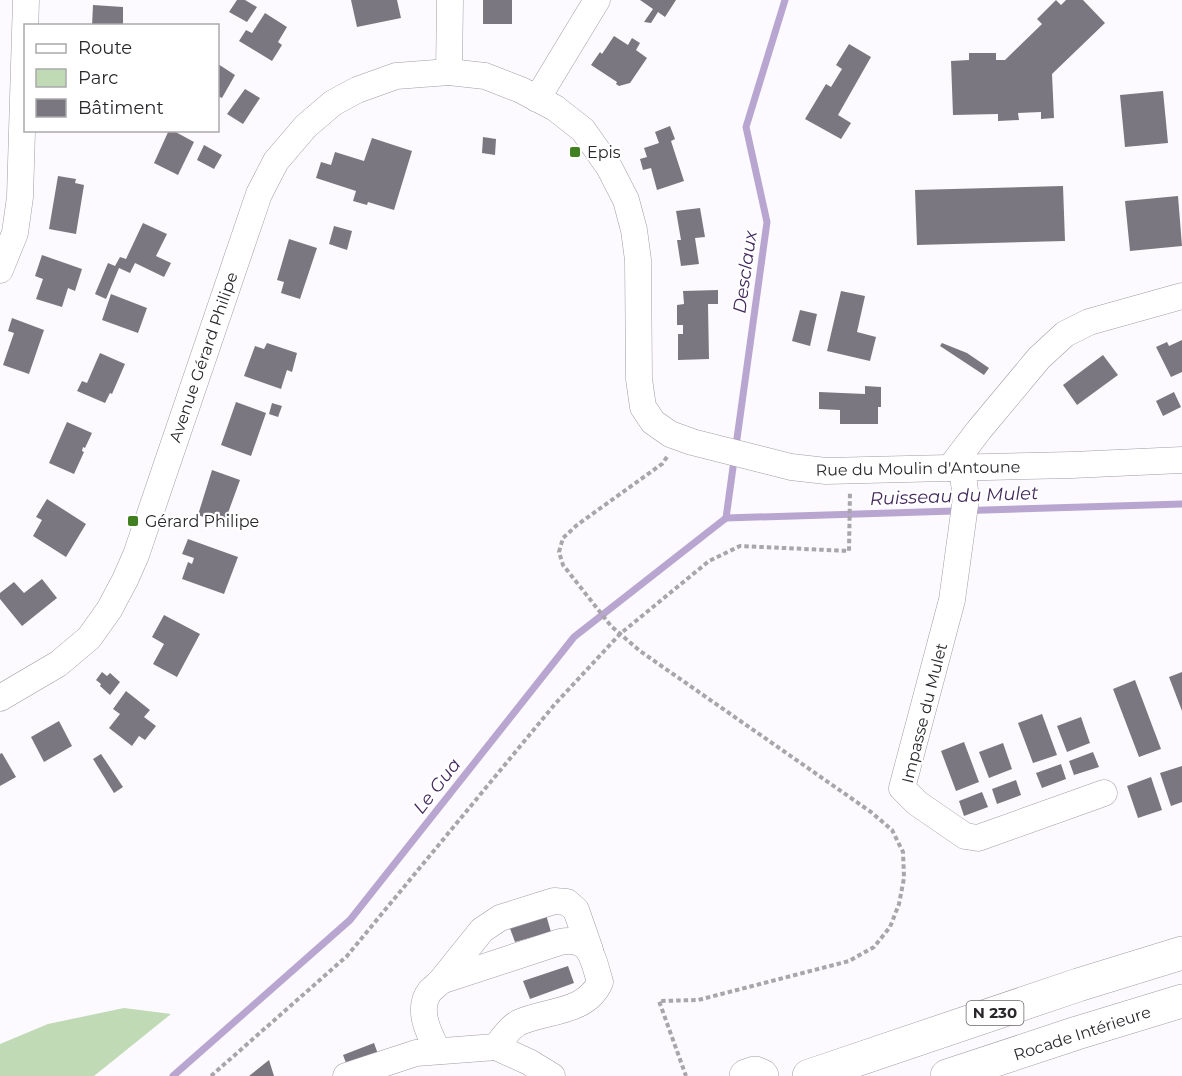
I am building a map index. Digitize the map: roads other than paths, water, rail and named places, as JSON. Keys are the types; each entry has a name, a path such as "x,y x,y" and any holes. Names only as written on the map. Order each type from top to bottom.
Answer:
{"highway":[{"name":"N 230","path":"809,1076 1078,985 1182,953"},
{"name":"Rocade Intérieure","path":"947,1076 1182,1001"},
{"path":"746,1076 755,1073 762,1076"}],"street":[{"path":"25,24 26,0"},
{"path":"449,72 450,0"},
{"path":"537,99 597,0"},
{"path":"0,270 15,233 20,197 24,66"},
{"name":"Rue du Moulin d'Antoune","path":"449,72 485,76 521,90 555,108 583,130 609,167 626,200 634,230 638,260 639,379 643,407 653,422 670,434 791,467 826,471 1182,460"},
{"name":"Avenue Gérard Philipe","path":"0,699 58,664 88,638 109,610 125,580 136,555 259,194 276,161 306,126 333,103 357,90 396,76 449,72"},
{"path":"956,468 979,430 1039,358 1065,334 1089,322 1182,296"},
{"name":"Impasse du Mulet","path":"956,468 964,511 952,600 902,788 917,803 965,836 978,838 1104,794"},
{"path":"438,1051 426,1022 423,1006 429,992 441,981 482,930 500,918 554,901 567,902 576,910 590,950 600,982 597,990 589,998 574,1006 519,1023 496,1047"},
{"path":"441,981 560,942 571,940 581,943 590,950"},
{"path":"346,1076 416,1053 496,1047 529,1062 552,1076"}],"waterway":[{"name":"Desclaux","path":"726,518 767,222 746,127 785,0"},
{"name":"Ruisseau du Mulet","path":"726,518 1182,504"},
{"name":"Le Gua","path":"173,1076 350,920 574,637 726,518"}],"place":[{"name":"Epis","path":"575,152"},
{"name":"Gérard Philipe","path":"133,521"}]}
